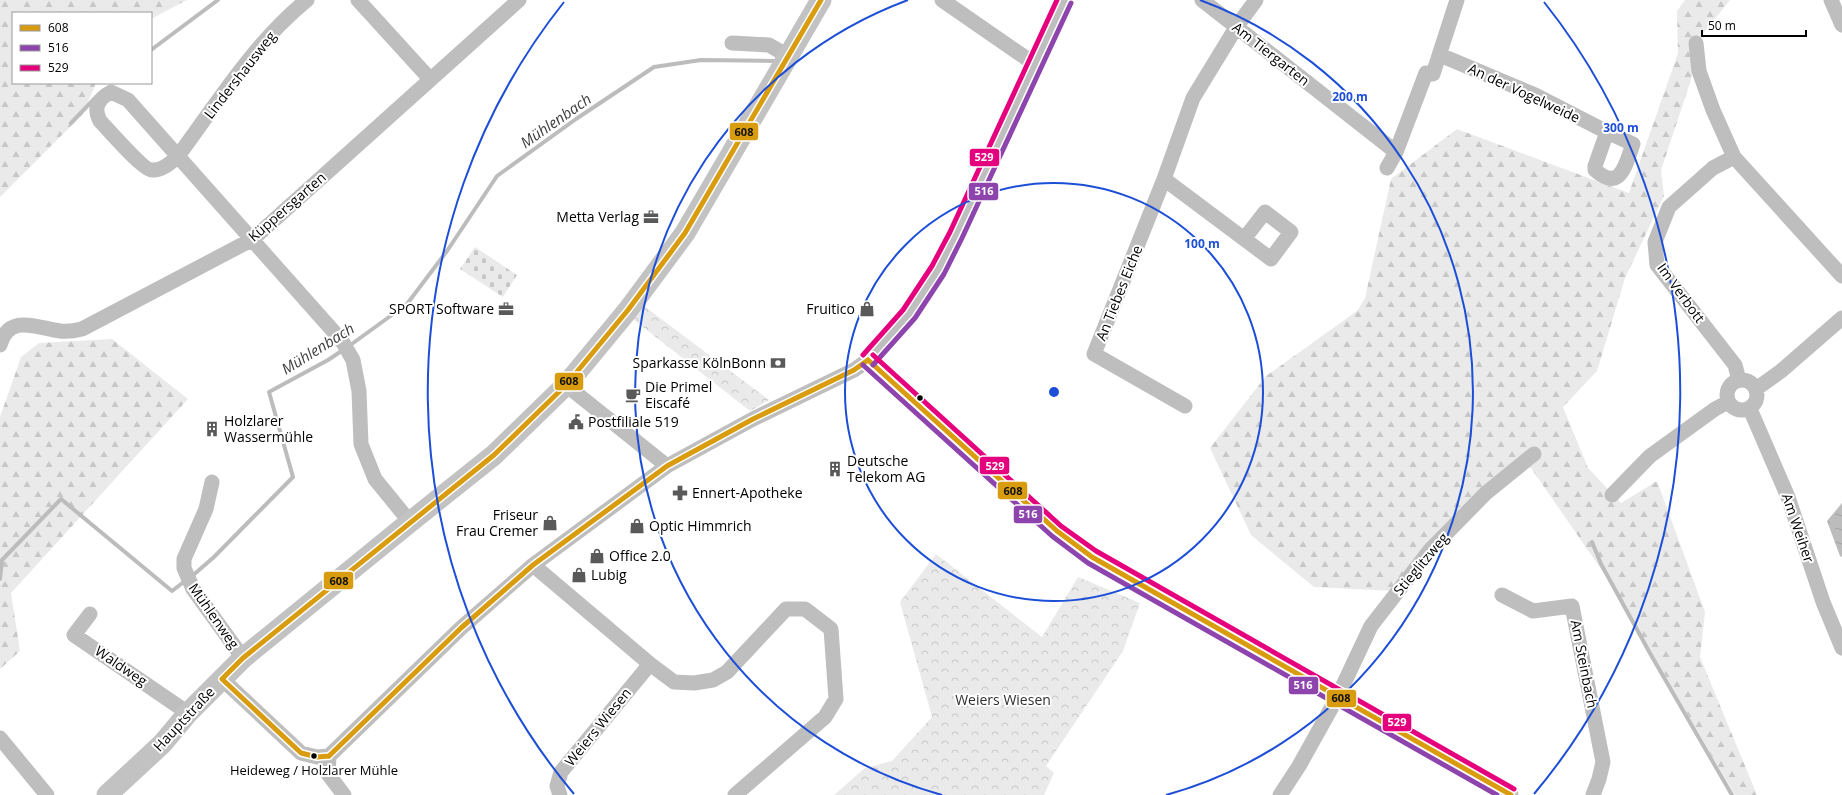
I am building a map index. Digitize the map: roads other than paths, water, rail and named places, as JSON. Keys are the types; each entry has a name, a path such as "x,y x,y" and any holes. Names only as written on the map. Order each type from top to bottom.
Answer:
{"main road":[{"name":"Hauptstraße","path":"107,795 162,744 188,713 243,658 494,455 566,385 628,310 685,233 821,0"}],"street":[{"name":"Lindershausweg","path":"178,156 128,100 110,92 99,102 96,109 100,121 144,167 151,170 171,163 178,156 272,33 308,0"},
{"path":"358,0 430,79"},
{"name":"Küppersgarten","path":"0,345 9,330 23,324 72,332 82,329 253,239 519,0"},
{"path":"942,0 1036,65"},
{"path":"222,679 301,753 317,757 329,756 461,628 533,565 667,466 753,419 854,370 868,360 909,314 938,270 1036,65 1065,0"},
{"name":"Am Tiergarten","path":"1202,0 1397,148"},
{"name":"An Tiebes Eiche","path":"1185,406 1094,354 1164,179 1193,98 1237,26 1256,0"},
{"path":"1387,168 1397,148 1426,73 1433,74 1458,0"},
{"path":"1831,0 1842,25"},
{"path":"732,43 769,45 788,56"},
{"path":"1696,43 1699,71 1713,110 1734,157 1842,276"},
{"name":"An der Vogelweide","path":"1440,54 1535,95 1606,132"},
{"path":"178,156 342,341 353,360 359,391 361,444 375,479 410,522"},
{"name":"Im Verbott","path":"1734,157 1713,168 1669,207 1655,242 1657,265 1735,365 1739,380"},
{"path":"1164,179 1244,239"},
{"path":"1756,389 1781,371 1842,318"},
{"path":"868,360 1057,531 1092,557 1511,795"},
{"path":"1739,380 1749,382 1756,389 1758,398 1750,409 1745,411 1735,409 1728,402 1728,388 1739,380"},
{"path":"566,385 667,466"},
{"path":"1612,495 1650,456 1715,409 1728,402"},
{"name":"Am Weiher","path":"1750,409 1788,497 1823,602 1842,648"},
{"name":"Stieglitzweg","path":"1280,795 1299,766 1338,696 1371,626 1430,550 1486,493 1534,454"},
{"name":"Mühlenweg","path":"212,482 206,509 184,559 184,568 192,589 243,658"},
{"path":"533,565 650,664 674,682 694,683 713,680 727,672 786,609 805,609 831,628 836,699 825,717 735,795"},
{"name":"Am Steinbach","path":"1502,595 1534,611 1572,606 1603,762 1593,795"},
{"name":"Waldweg","path":"90,614 74,635 188,713"},
{"name":"Weiers Wiesen","path":"560,795 557,786 561,772 650,664"},
{"path":"0,738 47,795"},
{"path":"329,756 328,774 344,795"}],"water":[{"path":"1842,503 1842,557 1840,556 1827,521"}],"waterway":[{"path":"152,49 218,0"},
{"name":"Mühlenbach","path":"349,346 407,304 447,251 497,176 576,119 654,67 701,60 774,61"},
{"path":"71,123 96,97"},
{"name":"Mühlenbach","path":"191,577 214,557 293,477 269,392 328,360 343,350"},
{"name":"Mühlenbach","path":"0,579 2,560 61,499 172,591 185,581"},
{"path":"1592,542 1601,564 1651,655 1732,795"}],"place":[{"name":"Metta Verlag","path":"651,217"},
{"name":"SPORT Software","path":"506,309"},
{"name":"Fruitico","path":"867,309"},
{"name":"Sparkasse KölnBonn","path":"778,363"},
{"name":"Die Primel Eiscafé","path":"633,395"},
{"name":"Postfiliale 519","path":"576,422"},
{"name":"Holzlarer Wassermühle","path":"212,429"},
{"name":"Deutsche Telekom AG","path":"835,469"},
{"name":"Ennert-Apotheke","path":"680,493"},
{"name":"Friseur Frau Cremer","path":"550,523"},
{"name":"Optic Himmrich","path":"637,526"},
{"name":"Office 2.0","path":"597,556"},
{"name":"Lubig","path":"579,575"},
{"name":"Heideweg / Holzlarer Mühle","path":"314,756"}]}
